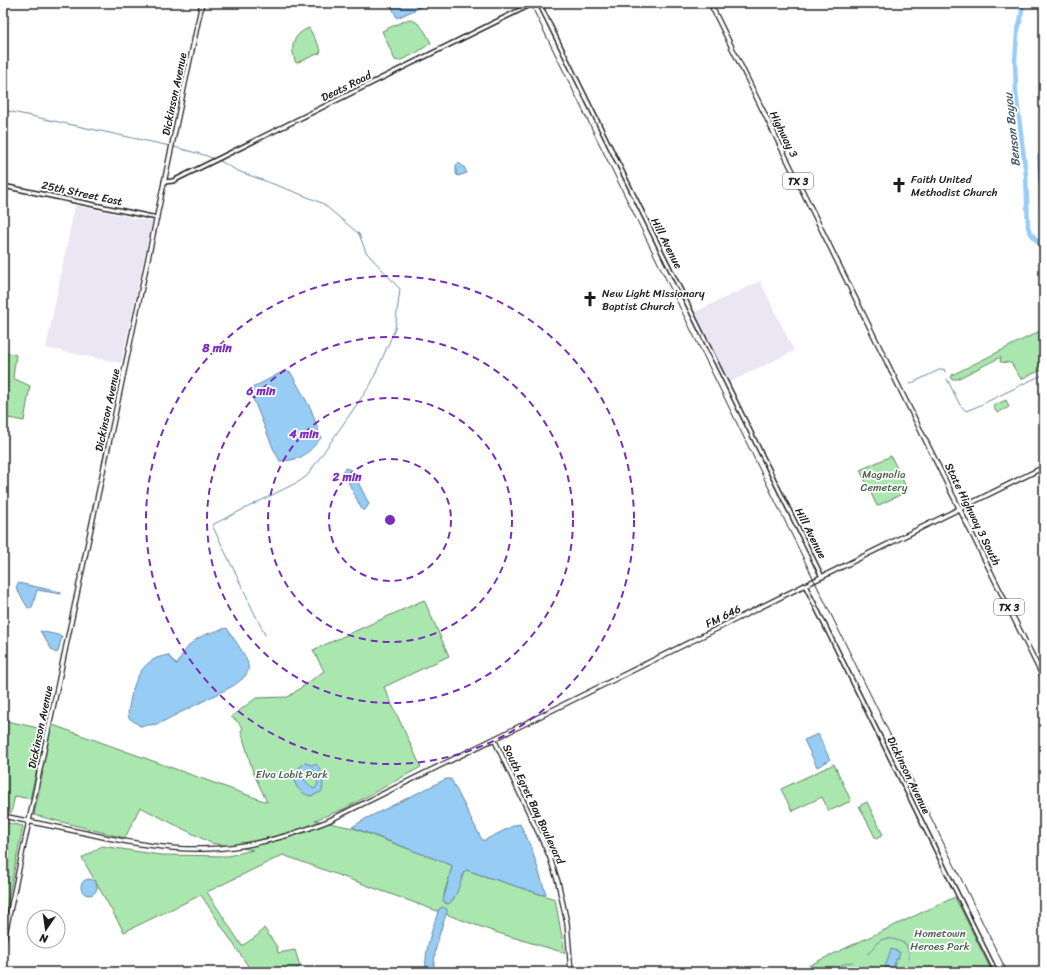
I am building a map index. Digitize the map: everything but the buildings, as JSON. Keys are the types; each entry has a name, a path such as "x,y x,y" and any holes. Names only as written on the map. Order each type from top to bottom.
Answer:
{"main road":[{"name":"Dickinson Avenue","path":"3,944 202,3"},
{"name":"Highway 3","path":"710,3 886,358"},
{"name":"State Highway 3 South","path":"886,358 1044,679"},
{"name":"FM 646","path":"3,816 130,843 172,848 204,849 238,846 301,832 328,821 1044,468"},
{"name":"South Egret Bay Boulevard","path":"494,739 549,855 556,875 567,923 571,972"}],"street":[{"name":"Deats Road","path":"164,182 173,181 534,3"},
{"name":"Hill Avenue","path":"539,3 822,577"},
{"name":"25th Street East","path":"3,186 157,218"},
{"name":"Dickinson Avenue","path":"805,585 996,972"}],"shaded area":[{"path":"75,205 152,222 121,363 46,348"},
{"path":"760,281 794,351 730,382 695,312"}],"green space":[{"path":"409,19 420,25 431,43 416,53 399,61 395,60 382,31"},
{"path":"309,28 321,50 320,53 296,63 293,52 294,42 299,34"},
{"path":"1044,329 1044,369 1021,379 1011,363 1000,362 1001,357 957,379 951,379 952,375"},
{"path":"3,351 16,355 13,378 30,386 24,421 3,417"},
{"path":"1006,400 1009,407 997,413 993,406"},
{"name":"Magnolia Cemetery","path":"891,456 908,491 877,506 860,470"},
{"name":"Elva Lobit Park","path":"424,600 449,656 384,687 421,767 344,809 315,820 353,828 451,865 452,867 444,894 445,903 448,904 466,870 555,899 565,953 495,932 283,855 207,892 242,946 258,935 264,928 277,947 278,953 295,950 300,966 294,971 290,972 252,972 201,895 124,932 82,858 102,846 160,855 228,856 253,850 211,843 140,807 125,838 34,815 43,772 37,769 30,799 15,796 11,813 3,811 3,720 51,731 53,725 267,802 253,772 241,731 243,728 231,717 256,698 288,697 324,671 313,650"},
{"path":"834,764 851,801 829,811 822,797 792,811 781,789"},
{"path":"867,802 883,835 876,839 859,806"},
{"path":"3,822 23,826 3,925"},
{"name":"Hometown Heroes Park","path":"955,897 992,972 796,972 816,962"}],"water":[{"path":"395,3 420,3 421,7 397,18 391,5"},
{"path":"1041,151 1044,152 1044,223 1041,215 1038,156"},
{"path":"459,163 464,167 467,173 458,176 456,174 456,165"},
{"path":"284,371 291,373 311,409 321,438 304,456 280,461 273,448 250,391 252,388"},
{"path":"345,468 352,470 369,504 365,510 362,510 343,472"},
{"path":"18,583 61,592 61,594 37,590 32,608 28,608 16,588"},
{"path":"227,628 247,660 248,670 242,679 233,686 158,724 140,726 129,718 128,713 132,691 138,676 147,664 156,658 168,655 177,665 186,649 196,639 209,633"},
{"path":"40,631 62,636 58,652 56,653 52,650"},
{"path":"818,734 830,760 817,767 804,740"},
{"path":"305,763 311,765 316,764 320,769 322,776 322,791 311,796 300,791 295,782 295,777 296,772","holes":["313,769 318,783 315,789 312,788 302,777 305,773"]},
{"path":"446,779 451,779 482,840 520,824 531,847 546,894 543,895 466,870 456,895 448,904 443,901 452,867 451,865 352,827"},
{"path":"89,879 96,884 97,887 92,894 89,895 82,890 81,887 86,880"},
{"path":"442,907 447,909 447,912 436,949 434,972 426,972 426,956 429,940 439,909"},
{"path":"891,949 900,952 893,969 885,967"}],"waterway":[{"name":"Benson Bayou","path":"1023,3 1017,34 1015,60 1016,93 1026,175 1028,227 1030,232 1044,250"},
{"path":"3,110 170,146"},
{"path":"174,147 215,159"},
{"path":"218,160 238,171 322,203 359,234 366,252 400,289 395,329 371,384 307,476 300,481 212,525 248,599"},
{"path":"910,384 939,370 944,369 945,372"},
{"path":"947,379 960,405 966,411 1044,374"},
{"path":"249,602 265,635"},
{"path":"868,954 879,941 885,939 896,940 906,944 908,951"},
{"path":"908,972 909,953"},
{"path":"836,972 843,964 853,962"}],"railway":[{"path":"530,3 1007,972"}],"place":[{"name":"Faith United Methodist Church","path":"899,185"},
{"name":"New Light Missionary Baptist Church","path":"590,299"}]}
